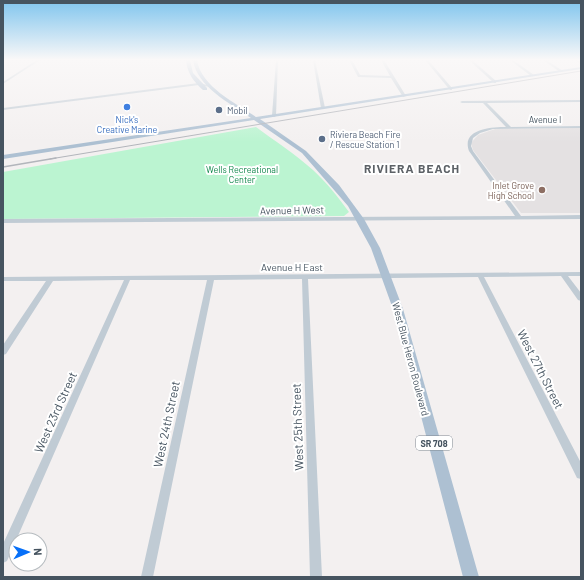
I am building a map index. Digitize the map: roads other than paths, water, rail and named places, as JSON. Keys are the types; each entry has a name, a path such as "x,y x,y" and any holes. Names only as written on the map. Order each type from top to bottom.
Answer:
{"main road":[{"name":"West Blue Heron Boulevard","path":"203,87 310,161 341,192 360,218 372,238 388,276 471,577"},
{"name":"West Blue Heron Boulevard","path":"212,87 304,152 310,161"},
{"path":"3,157 342,106 450,87"},
{"path":"3,161 99,145 101,143"}],"street":[{"path":"3,109 175,87"},
{"path":"274,116 276,87"},
{"path":"320,87 324,108"},
{"path":"399,87 404,95"},
{"path":"462,102 581,101"},
{"path":"484,102 509,127"},
{"name":"Avenue I","path":"519,217 471,150 468,144 473,136 493,128 581,127"},
{"name":"Avenue H West","path":"3,221 581,217"},
{"path":"563,274 581,298"},
{"name":"Avenue H East","path":"3,279 581,274"},
{"name":"West 27th Street","path":"480,275 581,474"},
{"name":"West 24th Street","path":"147,577 211,277"},
{"name":"West 25th Street","path":"304,277 316,577"},
{"name":"West 23rd Street","path":"3,557 128,278"},
{"path":"3,352 51,279"}],"railway":[{"path":"55,158 484,87"},
{"path":"3,167 55,158"},
{"path":"50,159 55,158"}],"place":[{"name":"Nick's Creative Marine","path":"127,107"},
{"name":"Mobil","path":"219,110"},
{"name":"Riviera Beach Fire / Rescue Station 1","path":"322,139"},
{"name":"Inlet Grove High School","path":"542,190"}],"district":[{"name":"RIVIERA BEACH","path":"412,168"}],"park label":[{"name":"Wells Recreational Center","path":"242,174"}]}
